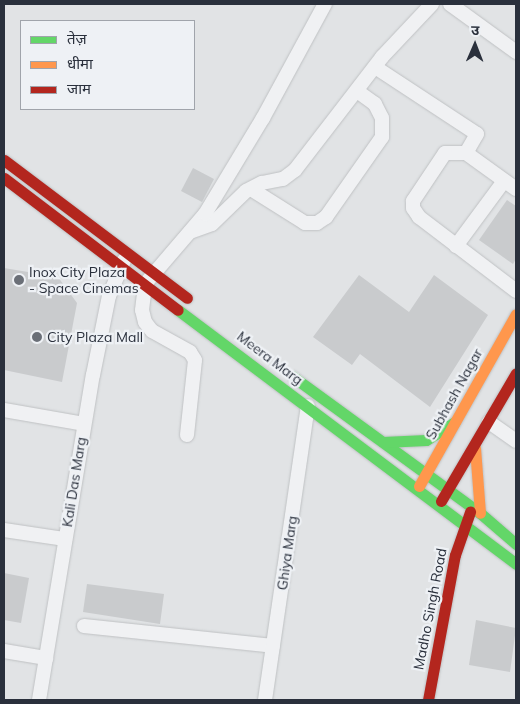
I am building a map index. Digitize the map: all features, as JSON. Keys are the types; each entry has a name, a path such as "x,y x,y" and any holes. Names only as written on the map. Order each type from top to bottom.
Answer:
{"main road":[{"path":"4,160 201,308"},
{"name":"Meera Marg","path":"4,178 516,564"},
{"name":"Subhash Nagar","path":"417,489 428,474 516,314"},
{"name":"Meera Marg","path":"283,369 428,474 516,544"},
{"path":"438,504 475,448 516,373"},
{"path":"383,442 426,440 455,422"},
{"path":"475,448 476,511"},
{"name":"Madho Singh Road","path":"428,700 455,555 464,524 476,511"}],"street":[{"path":"187,435 195,360 190,352 152,331 145,322 142,310 145,284 190,232 228,177 325,4"},
{"path":"190,232 212,224 251,188 284,179 295,170 410,24 432,4"},
{"path":"450,4 516,52"},
{"path":"376,67 477,134 466,153"},
{"path":"251,188 305,223 318,223 326,217 382,136 382,118 375,104 357,90"},
{"path":"516,190 466,153 445,152 413,201 413,208 419,216 516,291"},
{"path":"456,246 504,181"},
{"name":"Kali Das Marg","path":"39,700 84,424 109,296 120,266 129,253"},
{"name":"Ghiya Marg","path":"265,700 308,406"},
{"path":"4,410 84,424"},
{"path":"489,422 516,441"},
{"path":"4,530 65,539"},
{"path":"84,626 273,646"},
{"path":"4,651 46,658"}],"building":[{"path":"193,168 214,179 202,202 181,191"},
{"path":"507,200 516,206 516,259 513,264 479,240"},
{"name":"City Plaza Mall","path":"4,268 58,277 77,303 62,382 4,370"},
{"path":"359,275 409,312 434,275 488,315 430,407 360,354 352,365 313,337"},
{"path":"4,573 29,578 21,623 4,620"},
{"path":"87,584 164,594 160,624 83,612"},
{"path":"476,620 516,628 510,672 469,665"}],"traffic: fast":[{"path":"178,310 516,564"},
{"path":"292,376 480,513 516,544"},
{"path":"383,442 426,440 455,422"}],"traffic: slow":[{"path":"419,486 516,314"},
{"path":"475,448 480,513"}],"traffic: jam":[{"path":"4,160 187,298"},
{"path":"4,178 178,310"},
{"path":"441,501 516,373"},
{"path":"428,700 455,555 470,512"}],"place":[{"name":"Inox City Plaza - Space Cinemas","path":"19,280"},
{"name":"City Plaza Mall","path":"37,337"}]}
